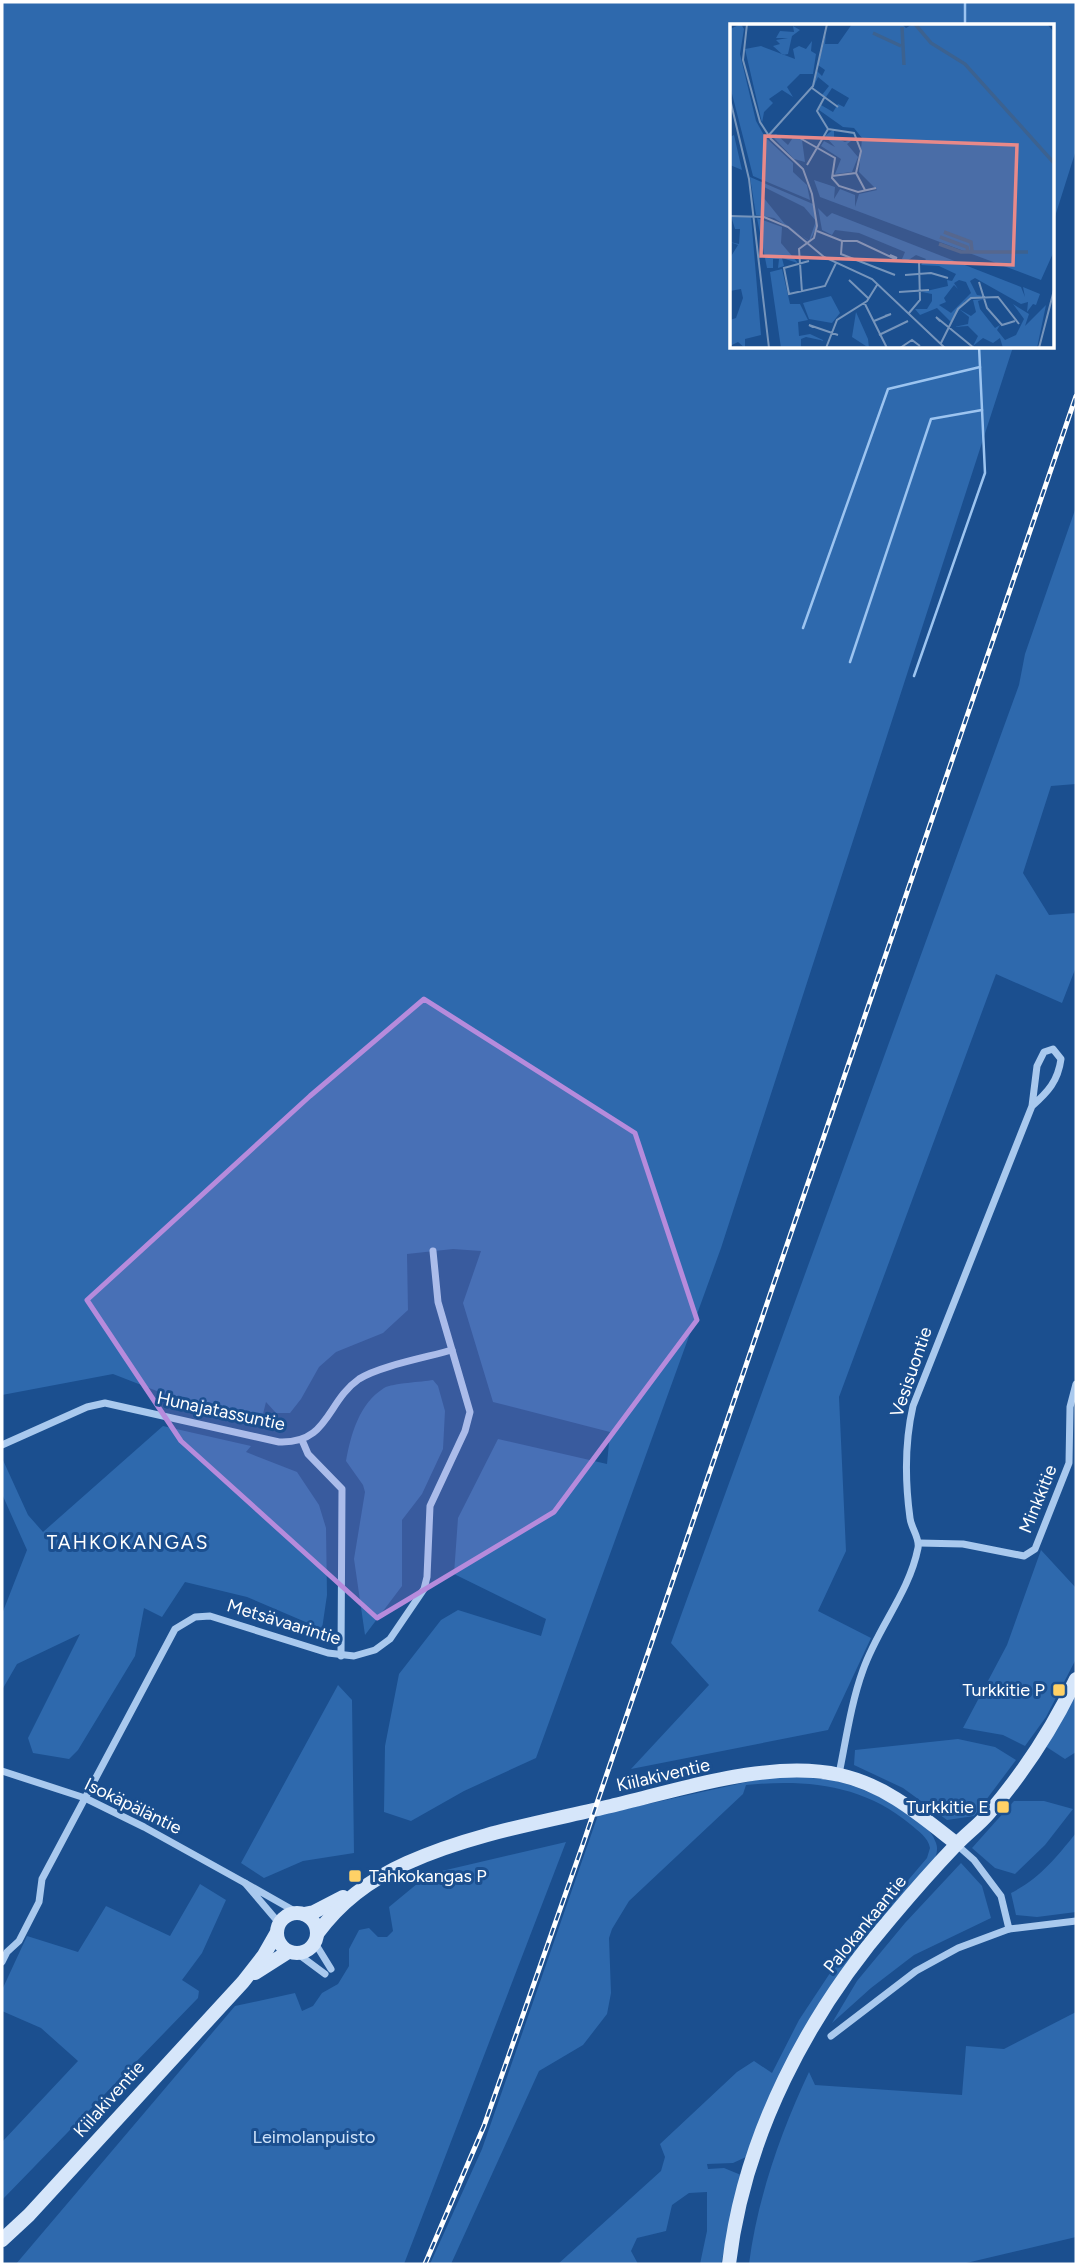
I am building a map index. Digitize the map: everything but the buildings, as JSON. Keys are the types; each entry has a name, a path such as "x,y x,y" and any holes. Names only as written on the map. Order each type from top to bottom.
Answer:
{"street":[{"name":"Vesisuontie","path":"919,1543 910,1521 908,1500 908,1429 913,1406 1032,1106 1037,1066 1044,1052 1054,1049 1060,1059 1058,1076 1045,1095 1032,1106"},
{"name":"Metsävaarintie","path":"2,1962 7,1952 19,1941 34,1912 39,1902 42,1879 171,1633 187,1620 210,1616 341,1656 366,1654 390,1639 426,1583 430,1506 469,1421 469,1403 438,1302 433,1251"},
{"name":"Hunajatassuntie","path":"2,1445 87,1407 105,1403 279,1442 302,1440 317,1432 358,1380 452,1350"},
{"name":"Minkkitie","path":"919,1543 963,1544 1024,1556 1035,1549 1069,1463 1070,1407 1076,1384"},
{"path":"302,1440 308,1454 342,1489 341,1656"},
{"path":"839,1774 851,1712 863,1670 874,1644 908,1584 919,1543"},
{"name":"Palokankaantie","path":"729,2264 750,2168 775,2098 808,2035 847,1971 957,1844 988,1814 1015,1779 1065,1703 1076,1679"},
{"name":"Kiilakiventie","path":"301,1913 314,1912 407,1863 453,1845 746,1775 794,1770 839,1774 900,1800 957,1844"},
{"name":"Isokäpäläntie","path":"2,1771 85,1798 144,1827 301,1913"},
{"path":"957,1844 974,1860 1001,1896 1009,1929"},
{"name":"Isokäpäläntie","path":"245,1883 277,1928"},
{"name":"Kiilakiventie","path":"316,1939 331,1915 369,1884"},
{"path":"301,1913 313,1921 316,1939 328,1971 280,1945 277,1928 287,1915 301,1913"},
{"path":"831,2036 916,1971 958,1948 1009,1929 1076,1921"},
{"name":"Kiilakiventie","path":"2,2240 29,2215 243,1982 264,1955 277,1928"},
{"path":"293,1953 308,1950 316,1939"},
{"name":"Kiilakiventie","path":"243,1982 293,1953"}],"highlighted area":[{"path":"424,999 635,1133 697,1320 554,1512 377,1618 181,1441 87,1300 310,1096"}],"green space":[{"path":"2,2 1076,2 1076,150 1054,220 1054,24 730,24 730,348 1013,348 721,1248 536,1758 464,1791 411,1821 384,1812 385,1746 399,1674 441,1620 458,1610 541,1636 546,1619 454,1574 458,1518 498,1439 607,1464 610,1432 493,1402 463,1303 481,1251 453,1249 407,1254 408,1310 383,1333 336,1352 319,1367 290,1413 276,1413 266,1402 262,1418 180,1400 113,1374 2,1395"},
{"path":"1076,507 1076,784 1051,786 1023,873 1049,915 1076,913 1076,967 1062,1003 996,974 839,1397 846,1551 818,1611 871,1638 828,1730 631,1769 709,1685 671,1643 1019,685 1025,654"},
{"path":"433,1380 438,1386 445,1411 443,1449 422,1494 402,1520 402,1586 365,1635 354,1559 365,1492 346,1461 351,1440 362,1411 384,1388"},
{"path":"163,1426 251,1446 246,1452 297,1472 319,1505 326,1528 327,1595 322,1629 247,1597 185,1582 162,1617 144,1608 135,1656 78,1750 69,1759 33,1753 28,1738 80,1634 17,1664 2,1690 2,1614 27,1550 2,1494 2,1458 28,1515 43,1532"},
{"path":"1041,1550 1076,1588 1076,1659 1046,1717 1025,1746 1003,1735 963,1728 1007,1645"},
{"path":"338,1685 352,1700 354,1853 303,1861 264,1878 241,1863"},
{"path":"1076,1689 1076,1752 1065,1759 1042,1744"},
{"path":"958,1739 995,1747 1016,1760 974,1816 947,1820 903,1788 854,1765 855,1750"},
{"path":"770,1777 836,1781 862,1789 921,1822 931,1833 937,1851 933,1864 844,1967 746,2157 733,2163 707,2164 708,2169 724,2168 741,2175 721,2264 700,2264 707,2231 707,2192 689,2193 672,2205 666,2231 637,2238 631,2251 638,2264 558,2264 661,2171 665,2157 660,2144 737,2072 754,2061 772,2073 799,2020 834,1967 927,1858 930,1848 925,1837 892,1811 853,1792 811,1784 746,1785 743,1794 629,1901 609,1938 611,1993 607,2014 583,2045 539,2071 451,2264 430,2264 482,2149 598,1815"},
{"path":"1014,1801 1044,1801 1073,1809 1045,1845 1015,1874 995,1868 972,1848"},
{"path":"1076,1833 1076,1912 1037,1917 1016,1915 1011,1893 1039,1874"},
{"name":"Leimolanpuisto","path":"566,1842 404,2264 16,2264 235,2006 295,1993 302,2011 313,2006 322,1993 338,1984 349,1966 349,1949 359,1930 369,1928 378,1937 387,1937 393,1931 389,1907 429,1874"},
{"path":"961,1863 982,1886 991,1918 914,1955 832,2023 857,1981 905,1923"},
{"path":"200,1884 226,1900 202,1953 182,1980 199,1991 198,1998 2,2200 2,2142 78,2061 41,2028 2,2011 2,1990 27,1936 78,1952 106,1906 170,1936"},
{"path":"1076,2012 1076,2237 962,2264 749,2264 764,2191 789,2118 809,2072 815,2085 962,2095 966,2046 1004,2049"}],"waterway":[{"path":"965,2 965,24"},
{"path":"914,676 985,473 979,348"},
{"path":"803,628 888,389 980,367"},
{"path":"850,662 931,419 982,410"}],"railway":[{"path":"425,2264 484,2126 583,1844 1076,396"}],"place":[{"name":"Turkkitie P","path":"1059,1690"},
{"name":"Turkkitie E","path":"1003,1807"},
{"name":"Tahkokangas P","path":"355,1876"}],"district":[{"name":"TAHKOKANGAS","path":"128,1542"}]}
